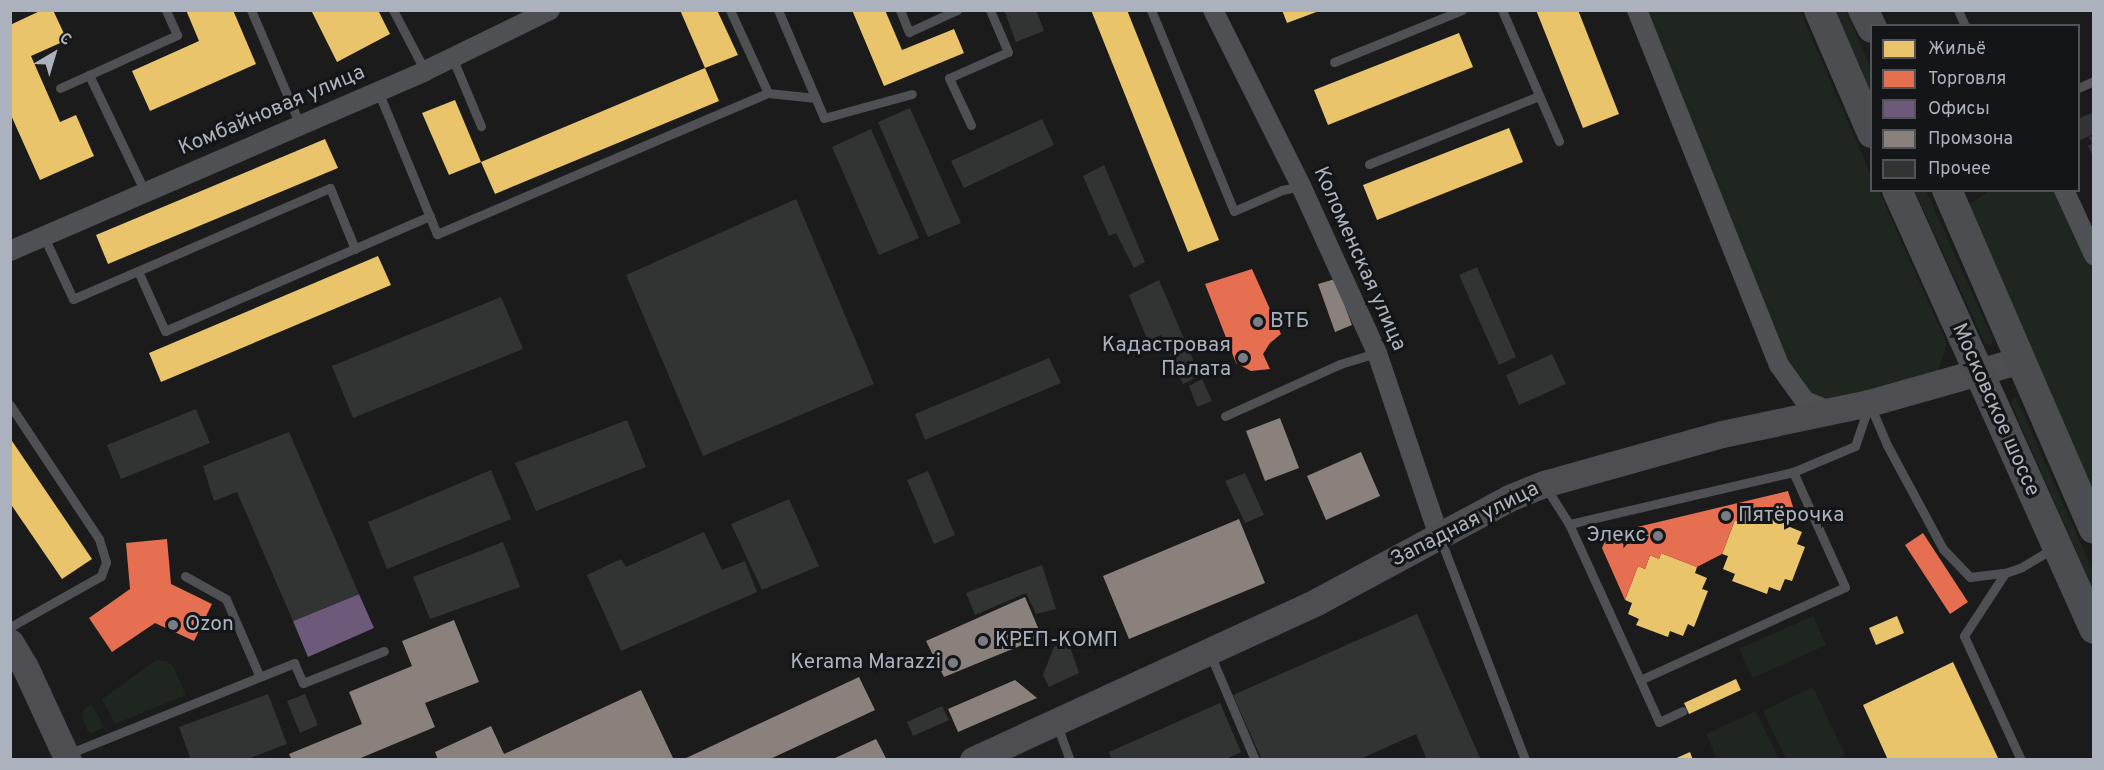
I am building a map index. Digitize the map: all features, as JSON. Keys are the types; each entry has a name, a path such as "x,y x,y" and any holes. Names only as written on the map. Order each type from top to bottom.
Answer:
{"main road":[{"path":"1819,10 1870,128"},
{"path":"1863,10 1870,24"},
{"name":"Московское шоссе","path":"1898,192 2094,629"},
{"name":"Московское шоссе","path":"1948,192 2094,529"}],"street":[{"name":"Комбайновая улица","path":"10,251 378,91 550,10"},
{"name":"Коломенская улица","path":"1213,10 1301,186 1377,353 1439,536"},
{"path":"1637,10 1779,365 1805,401 1830,411"},
{"path":"2065,192 2094,255"},
{"name":"Западная улица","path":"973,759 1318,601 1509,498 1544,484 1722,434 1869,403 2021,360"},
{"path":"17,658 67,757"}],"lane":[{"path":"60,88 177,35 166,10"},
{"path":"251,10 300,124"},
{"path":"393,10 425,70"},
{"path":"730,10 768,93"},
{"path":"778,10 824,118 912,94"},
{"path":"900,10 909,32 957,10"},
{"path":"971,126 949,78 1008,52 990,10"},
{"path":"1151,10 1234,211 1282,190 1301,186"},
{"path":"1334,62 1462,10"},
{"path":"1502,10 1559,141"},
{"path":"1958,10 1964,24"},
{"path":"452,57 482,126"},
{"path":"89,75 145,192"},
{"path":"2080,88 2094,81"},
{"path":"378,91 437,234 768,93 816,98"},
{"path":"1370,164 1539,96"},
{"path":"44,237 73,299 330,188 355,249"},
{"path":"138,271 165,331 430,216"},
{"path":"1225,416 1340,364 1377,353"},
{"path":"1569,525 1793,472 1855,446 1869,403"},
{"path":"1869,403 1887,445 1943,549 1970,578 2005,573 2022,567 2056,546"},
{"path":"10,405 99,539 106,562 101,576 10,627"},
{"path":"1640,680 1845,587 1793,472"},
{"path":"1544,484 1569,525 1659,722 1683,711"},
{"path":"1439,536 1525,759"},
{"path":"2005,573 1964,636 2021,759"},
{"path":"185,576 226,599 259,675"},
{"path":"67,757 259,675 294,663 303,683 384,651"},
{"path":"1209,652 1255,759"},
{"path":"1055,722 1070,759"}],"shaded area":[{"path":"1647,11 1800,11 1870,173 1870,192 1879,192 1947,344 1938,370 1837,402 1814,398 1786,360"},
{"path":"1834,11 1846,11 1870,66 1870,92"},
{"path":"1915,192 1926,192 1993,339 1992,345 1985,344"},
{"path":"1988,192 2064,192 2093,255 2093,519 1955,208 1973,202"},
{"path":"2014,397 2017,399 2093,571 2093,589 2011,403"},
{"path":"1813,616 1826,645 1753,678 1739,649"},
{"path":"156,660 166,661 173,666 186,695 115,724 102,699"},
{"path":"1813,687 1845,755 1836,759 1786,759 1763,711"},
{"path":"92,704 104,727 92,733 87,730 82,717 84,709"},
{"path":"1756,711 1779,759 1717,759 1706,734"}],"building: Жильё":[{"path":"42,10 53,10 67,40 31,56 60,122 76,115 94,156 40,180 10,113 10,25"},
{"path":"186,10 233,10 256,64 150,111 132,71 199,41"},
{"path":"311,10 378,10 390,34 337,62"},
{"path":"680,10 717,10 738,55 705,68"},
{"path":"852,10 885,10 902,50 954,29 964,53 884,86"},
{"path":"1091,10 1127,10 1219,240 1188,252"},
{"path":"1282,10 1318,10 1319,11 1287,23"},
{"path":"1536,10 1578,10 1619,114 1583,128"},
{"path":"1459,33 1473,67 1328,125 1314,90"},
{"path":"705,68 719,101 495,194 481,162"},
{"path":"455,100 481,162 449,175 422,113"},
{"path":"1509,128 1523,162 1377,220 1363,185"},
{"path":"325,139 338,168 108,264 96,235"},
{"path":"378,256 391,285 161,382 149,353"},
{"path":"10,438 92,559 62,579 10,503"},
{"path":"1759,508 1792,522 1790,527 1802,532 1797,544 1805,547 1792,581 1785,579 1780,591 1769,587 1767,594 1732,581 1735,574 1723,569 1728,556 1722,554 1735,520 1740,522 1745,510 1757,514"},
{"path":"1661,553 1697,567 1695,573 1707,578 1702,589 1708,591 1694,627 1688,624 1683,636 1670,631 1668,637 1636,625 1639,619 1628,614 1632,603 1625,600 1638,566 1645,569 1650,555 1659,559"},
{"path":"1897,616 1904,633 1876,645 1869,628"},
{"path":"1953,662 1999,760 1888,760 1863,705"},
{"path":"1736,679 1741,690 1689,714 1684,703"},
{"path":"1690,752 1693,760 1672,760"}],"building: Торговля":[{"path":"1252,269 1281,334 1270,343 1263,354 1270,369 1251,371 1236,363 1205,284"},
{"path":"1788,491 1795,513 1792,522 1759,508 1757,514 1745,510 1740,522 1735,520 1722,554 1697,567 1661,553 1659,559 1650,555 1645,569 1638,566 1625,600 1602,548 1608,534"},
{"path":"1923,533 1968,602 1950,614 1905,545"},
{"path":"167,539 171,584 212,604 194,641 155,623 112,652 89,618 130,589 126,543"}],"building: Офисы":[{"path":"359,594 374,628 308,657 293,621"}],"building: Промзона":[{"path":"1335,279 1352,325 1335,332 1318,284"},
{"path":"1280,418 1299,468 1265,481 1246,431"},
{"path":"1361,452 1380,496 1326,520 1307,476"},
{"path":"1239,519 1265,583 1129,639 1103,576"},
{"path":"1025,597 1042,637 944,677 926,641"},
{"path":"454,620 479,682 425,703 435,727 356,760 292,760 289,754 362,724 349,692 412,666 402,641"},
{"path":"859,677 875,710 768,760 682,760"},
{"path":"1015,680 1037,698 958,732 948,709"},
{"path":"641,690 674,760 438,760 435,752 491,726 504,754"},
{"path":"876,739 887,760 831,760"}],"building: Прочее":[{"path":"1004,10 1036,10 1044,31 1016,42"},
{"path":"910,108 961,223 928,237 878,122"},
{"path":"2094,112 2094,134 2080,140 2080,118"},
{"path":"1042,119 1054,145 964,188 951,161"},
{"path":"871,129 919,238 879,255 832,147"},
{"path":"2094,136 2094,158 2088,146 2092,144 2089,137"},
{"path":"1104,165 1145,262 1134,268 1116,233 1109,236 1083,176"},
{"path":"796,199 874,384 703,456 626,275"},
{"path":"1477,267 1516,357 1499,365 1459,275"},
{"path":"1159,280 1200,376 1183,384 1161,335 1148,341 1129,295"},
{"path":"501,297 523,349 353,418 332,366"},
{"path":"1552,354 1566,384 1519,405 1506,375"},
{"path":"1049,358 1061,383 925,440 915,414"},
{"path":"1202,379 1212,401 1197,407 1189,386"},
{"path":"196,409 210,443 121,479 107,445"},
{"path":"627,420 646,467 536,511 515,463"},
{"path":"289,432 359,594 293,621 237,492 214,501 203,466"},
{"path":"491,470 511,519 387,569 368,522"},
{"path":"928,471 955,535 934,544 907,480"},
{"path":"1245,473 1264,515 1245,523 1225,481"},
{"path":"789,499 819,566 762,590 731,524"},
{"path":"704,532 722,570 745,561 757,592 621,651 587,575 621,559 626,567"},
{"path":"503,542 520,587 430,619 413,577"},
{"path":"1042,565 1056,609 1036,614 1026,593 975,615 966,593"},
{"path":"1417,614 1481,760 1427,760 1416,734 1358,760 1262,760 1233,695"},
{"path":"1068,641 1079,673 1049,687 1043,675 1054,647"},
{"path":"268,694 287,744 245,760 191,760 179,727"},
{"path":"305,694 318,725 300,733 287,701"},
{"path":"1220,703 1241,752 1224,760 1112,760 1109,752"},
{"path":"942,706 949,720 913,736 907,722"}],"place":[{"name":"ВТБ","path":"1258,322"},
{"name":"Кадастровая Палата","path":"1243,358"},
{"name":"Пятёрочка","path":"1726,516"},
{"name":"Элекс","path":"1658,536"},
{"name":"Ozon","path":"173,625"},
{"name":"КРЕП-КОМП","path":"983,641"},
{"name":"Kerama Marazzi","path":"953,663"}]}
